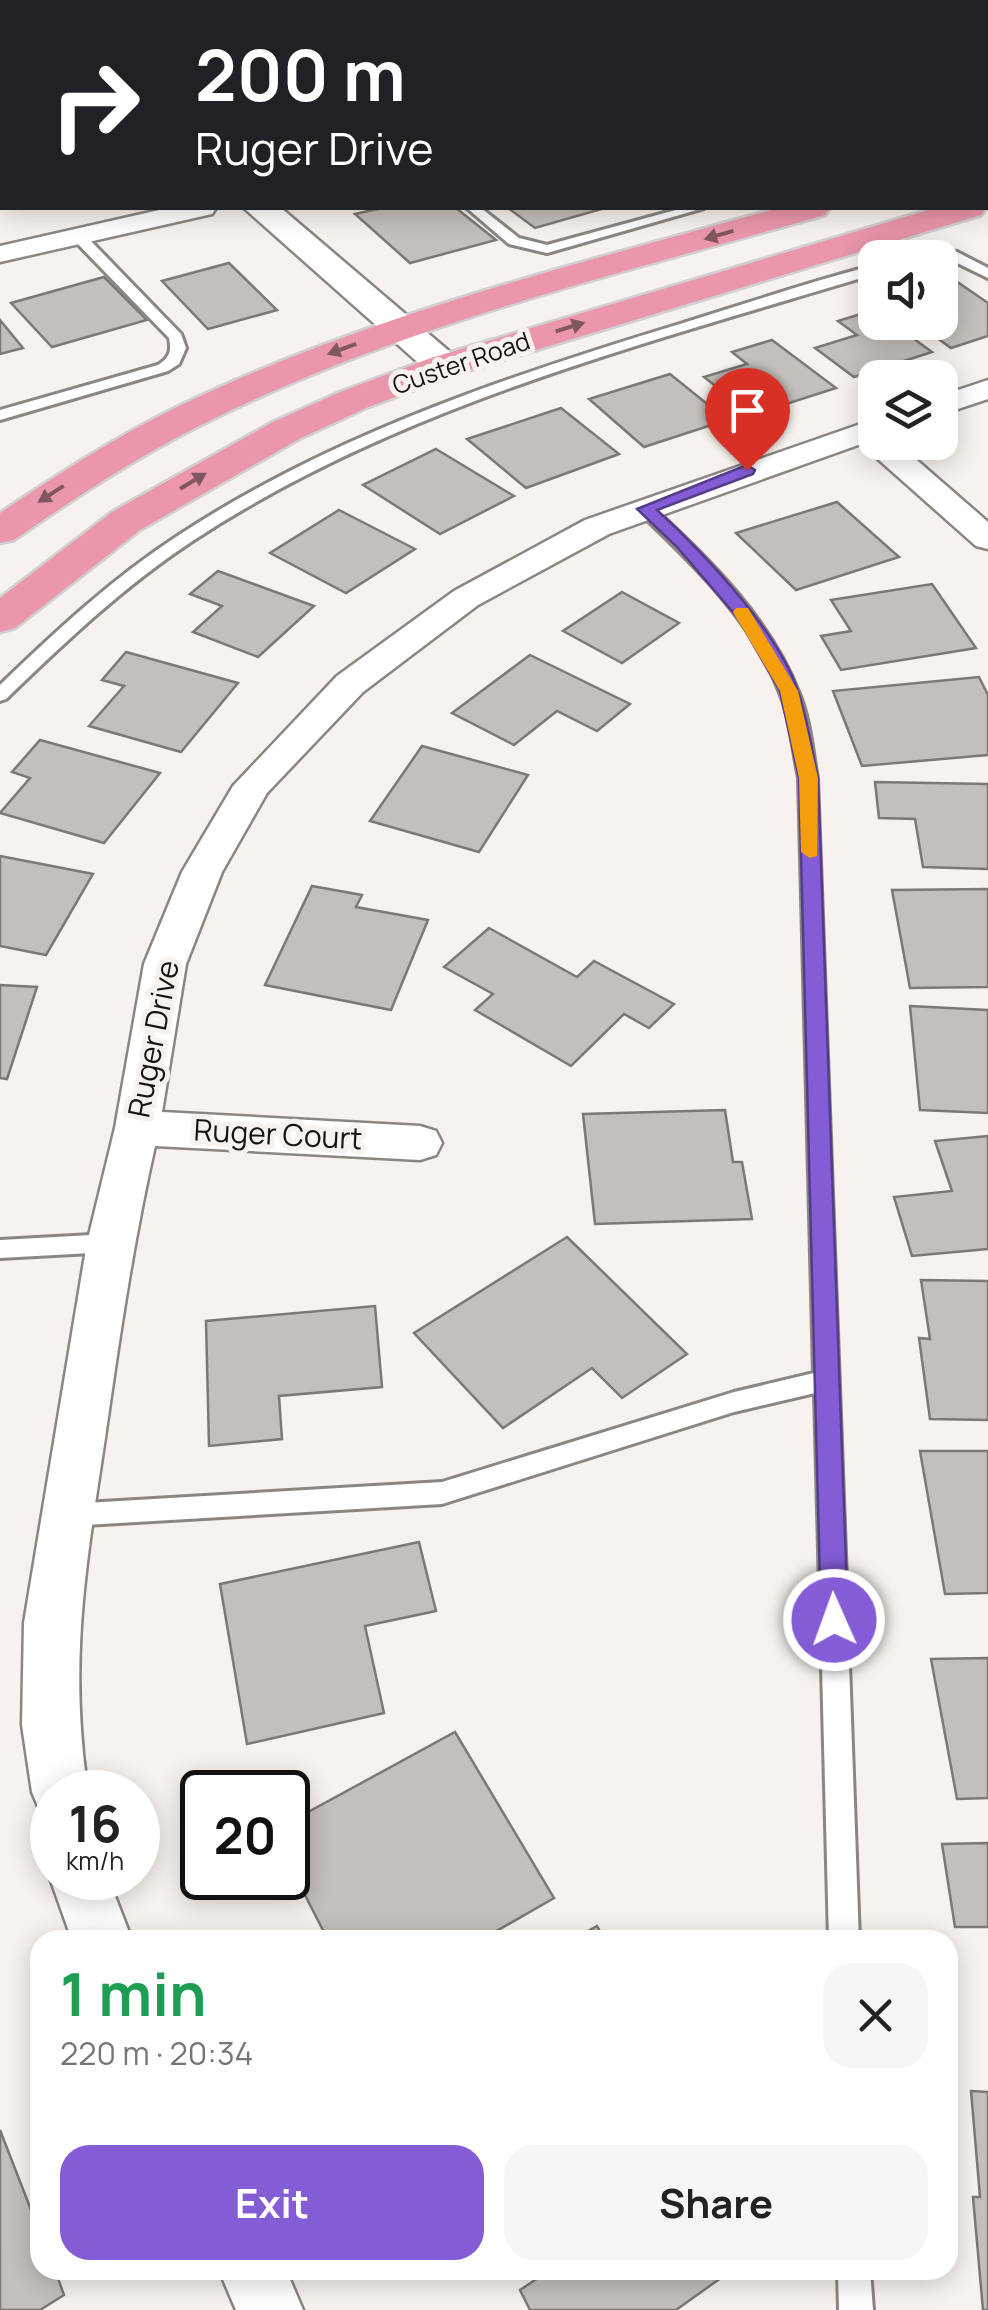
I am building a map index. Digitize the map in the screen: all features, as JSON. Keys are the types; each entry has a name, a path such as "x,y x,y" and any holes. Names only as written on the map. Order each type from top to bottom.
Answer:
{"main road":[{"name":"Custer Road","path":"0,530 91,469 240,390 401,328 806,210"},
{"name":"Custer Road","path":"0,619 126,521 284,431 444,366 962,210"}],"street":[{"path":"0,254 194,210"},
{"path":"263,210 444,366"},
{"path":"958,400 988,390"},
{"name":"Ruger Drive","path":"57,1770 50,1726 51,1623 110,1243 137,1128 165,964 202,872 252,786 350,684 466,598 597,528 858,441"},
{"path":"899,460 988,539"},
{"name":"Ruger Court","path":"137,1128 420,1143"},
{"path":"88,1900 98,1930"},
{"path":"256,2280 270,2310"}],"lane":[{"path":"475,210 514,241 547,249 689,210"},
{"path":"0,415 164,368 174,361 179,348 176,337 79,237"},
{"path":"958,254 988,274"},
{"path":"0,695 90,610 172,548 324,463 442,411 562,366 858,274"},
{"path":"645,509 683,543 746,616 789,691 808,778 844,1930"},
{"path":"0,1249 110,1243"},
{"path":"68,1515 442,1493 734,1402 827,1380"},
{"path":"854,2280 856,2310"}],"building":[{"path":"373,210 458,210 496,240 410,263 355,214"},
{"path":"511,210 598,210 535,228"},
{"path":"229,263 277,310 208,329 162,281"},
{"path":"104,277 147,320 52,347 11,303"},
{"path":"958,282 988,303 988,336 951,348 940,340 958,340"},
{"path":"858,315 858,340 916,340 932,352 907,360 858,360 858,376 854,377 815,348 857,335 838,321"},
{"path":"0,320 23,348 0,354"},
{"path":"772,340 836,388 752,415 704,377 747,364 732,352"},
{"path":"670,374 727,420 644,447 589,399"},
{"path":"561,408 619,454 526,488 467,439"},
{"path":"436,449 514,496 440,534 363,485"},
{"path":"837,502 899,557 796,590 736,533"},
{"path":"339,510 415,549 346,593 270,553"},
{"path":"218,571 314,606 258,657 193,632 222,606 190,594"},
{"path":"932,584 976,648 841,670 821,636 851,631 831,600"},
{"path":"622,592 679,623 622,663 563,631"},
{"path":"126,652 238,683 181,752 89,726 124,686 102,680"},
{"path":"530,655 630,704 597,731 557,711 514,745 452,713"},
{"path":"979,677 988,695 988,755 862,766 833,691"},
{"path":"40,740 160,773 104,843 0,813 30,778 12,772"},
{"path":"422,746 528,775 479,852 370,821"},
{"path":"875,782 988,784 988,869 923,867 915,819 879,818"},
{"path":"0,856 93,874 46,955 0,946"},
{"path":"312,886 362,895 356,907 428,920 391,1010 265,985"},
{"path":"988,889 988,987 910,988 892,890"},
{"path":"489,928 577,977 594,961 674,1004 649,1028 624,1014 571,1066 475,1010 493,994 444,967"},
{"path":"0,985 37,987 7,1079 0,1078"},
{"path":"910,1006 988,1010 988,1113 920,1110"},
{"path":"725,1110 733,1162 742,1162 752,1219 595,1224 583,1114"},
{"path":"988,1136 988,1249 912,1256 894,1197 952,1191 935,1141"},
{"path":"567,1237 687,1354 622,1398 592,1368 503,1428 414,1333"},
{"path":"921,1280 988,1281 988,1420 930,1419 919,1338 930,1339"},
{"path":"375,1306 382,1387 279,1396 282,1439 209,1446 206,1321"},
{"path":"920,1451 988,1451 988,1593 945,1594"},
{"path":"419,1542 436,1611 365,1626 384,1713 247,1744 220,1584"},
{"path":"988,1658 988,1798 957,1799 931,1659"},
{"path":"455,1732 554,1898 498,1930 323,1930 307,1900 310,1811"},
{"path":"988,1843 988,1927 955,1927 942,1844"},
{"path":"971,2091 988,2092 988,2310 983,2310 973,2197 980,2197"},
{"path":"0,2130 30,2207 30,2280 59,2280 64,2295 40,2310 0,2310"},
{"path":"535,2280 718,2280 676,2310 530,2310 520,2290"}],"slow traffic":[{"path":"742,612 789,691 808,778 810,852"}],"route":[{"path":"747,470 645,509 683,543 746,616 789,691 808,778 834,1620"}]}
